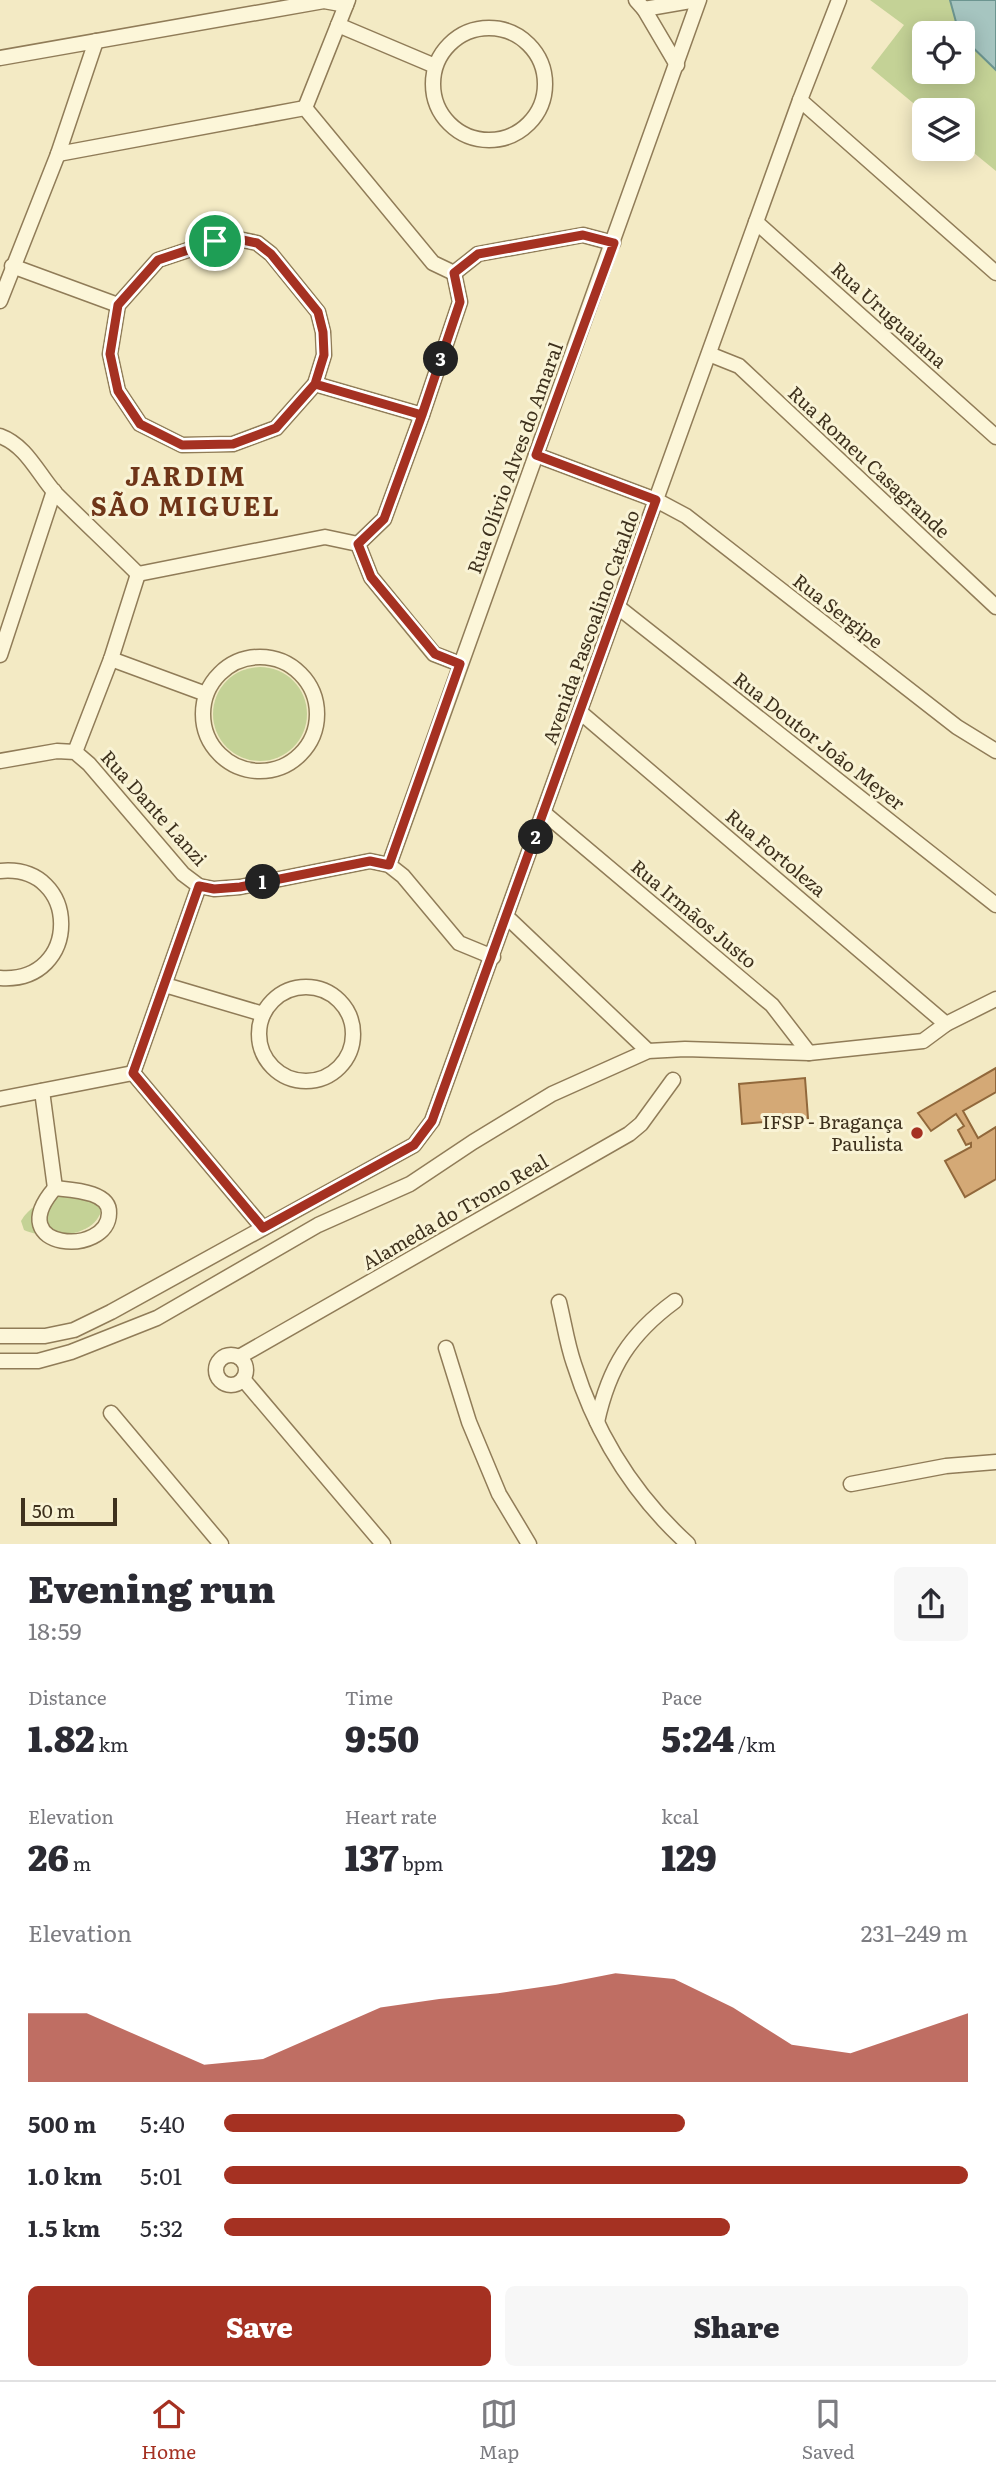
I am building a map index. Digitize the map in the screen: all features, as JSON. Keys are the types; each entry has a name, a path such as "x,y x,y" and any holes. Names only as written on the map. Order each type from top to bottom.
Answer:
{"street":[{"path":"677,65 640,4 698,0"},
{"name":"Rua Olívio Alves do Amaral","path":"389,865 614,243 698,0"},
{"name":"Avenida Pascoalino Cataldo","path":"263,1228 414,1145 432,1121 800,100 839,0"},
{"path":"0,58 324,1 347,3 305,108"},
{"path":"338,25 435,66"},
{"path":"494,28 513,33 528,44 540,59 545,77 544,96 536,114 524,127 509,136 491,140 473,138 457,130 444,118 435,102 432,84 435,66 444,49 458,36 475,29 494,28"},
{"path":"0,301 58,154 96,41"},
{"path":"800,100 996,273"},
{"path":"58,154 305,108"},
{"path":"305,108 433,263 454,273"},
{"name":"Rua Uruguaiana","path":"756,222 996,437"},
{"path":"454,273 478,254 583,235 614,243"},
{"path":"238,239 257,243 271,254 318,312 323,332 324,355 315,384 276,428 233,444 182,445 140,424 118,391 110,354 118,305 158,260 215,241 238,239"},
{"path":"12,266 118,305"},
{"path":"358,544 384,519 422,415 460,302 454,273"},
{"name":"Rua Romeu Casagrande","path":"709,354 739,366 996,607"},
{"path":"315,384 422,415"},
{"path":"0,436 14,442 23,451 54,491 138,574"},
{"name":"Rua Sergipe","path":"536,455 656,500 686,516 957,727 996,751"},
{"path":"0,655 54,491"},
{"path":"138,574 325,537 358,544"},
{"path":"358,544 371,577 435,654 460,664"},
{"path":"75,752 111,659 138,574"},
{"name":"Rua Doutor João Meyer","path":"618,607 996,905"},
{"path":"265,657 284,662 299,672 310,687 316,705 316,724 310,742 298,756 282,766 263,770 245,768 228,761 214,748 205,731 202,713 206,694 215,678 229,666 247,658 265,657"},
{"path":"111,659 206,694"},
{"name":"Rua Fortoleza","path":"580,712 946,1024"},
{"name":"Rua Dante Lanzi","path":"0,761 57,751 75,752 89,764 183,874 199,886 214,889 240,887 370,861 389,865"},
{"name":"Rua Irmãos Justo","path":"544,813 772,1005 809,1053"},
{"path":"389,865 403,876 459,943 493,957"},
{"path":"0,871 12,870 29,874 44,884 59,906 62,933 56,950 45,964 30,974 0,978"},
{"path":"133,1073 199,886"},
{"path":"507,917 648,1051"},
{"path":"165,985 263,1014"},
{"path":"307,988 329,993 341,1003 349,1016 351,1046 345,1060 335,1071 321,1079 290,1079 265,1059 260,1045 259,1029 263,1014 272,1002 284,993 307,988"},
{"path":"0,1361 38,1360 71,1352 157,1318 318,1225 410,1184 472,1142 552,1094 648,1051 685,1049 809,1053 923,1041 946,1024 996,999"},
{"path":"0,1099 133,1073"},
{"path":"0,1336 45,1336 74,1330 263,1228 133,1073"},
{"name":"Alameda do Trono Real","path":"239,1357 629,1134 641,1124 673,1080"},
{"path":"42,1091 55,1188"},
{"path":"27,1205 55,1188 97,1196 107,1202 110,1209 104,1227 90,1234 60,1241 29,1241"},
{"path":"597,1423 610,1375 622,1353 655,1316 675,1301"},
{"path":"559,1302 574,1364 597,1423 629,1479 662,1520 688,1544"},
{"path":"446,1349 469,1422 499,1494 529,1544"},
{"path":"222,1357 239,1357 246,1367 239,1383 227,1384 218,1378 216,1367 222,1357"},
{"path":"243,1379 383,1544"},
{"path":"111,1413 221,1544"},
{"path":"851,1484 946,1466 996,1462"}],"green space":[{"path":"870,0 996,0 996,171 975,154 975,98 912,98 912,102 871,68 904,25"},
{"path":"260,667 278,671 293,681 303,696 307,714 303,732 293,747 278,757 260,761 242,757 227,747 217,732 213,714 217,696 227,681 242,671"},
{"path":"57,1195 79,1196 97,1203 101,1211 97,1220 79,1232 56,1236 24,1230 21,1221 28,1212"}],"water":[{"path":"950,0 996,0 996,70 975,50 975,21 956,21"}],"building":[{"path":"996,1068 996,1092 963,1111 978,1138 996,1127 996,1179 965,1197 945,1161 971,1147 971,1143 966,1145 958,1130 964,1126 956,1114 931,1131 918,1113"},
{"path":"805,1078 808,1118 742,1124 739,1084"}],"place":[{"name":"IFSP - Bragança Paulista","path":"917,1133"}],"district":[{"name":"JARDIM SÃO MIGUEL","path":"186,492"}],"route":[{"path":"215,241 174,253 158,260 149,269 118,305 110,354 118,391 140,424 182,445 233,444 276,428 315,384 369,400 422,415 460,302 454,273 478,254 583,235 614,243 536,455 656,500 432,1121 414,1145 263,1228 133,1073 199,886 214,889 240,887 370,861 389,865 460,664 435,654 371,577 358,544 384,519 422,415 315,384 324,355 323,332 318,312 271,254 257,243 238,239 215,241"}]}
